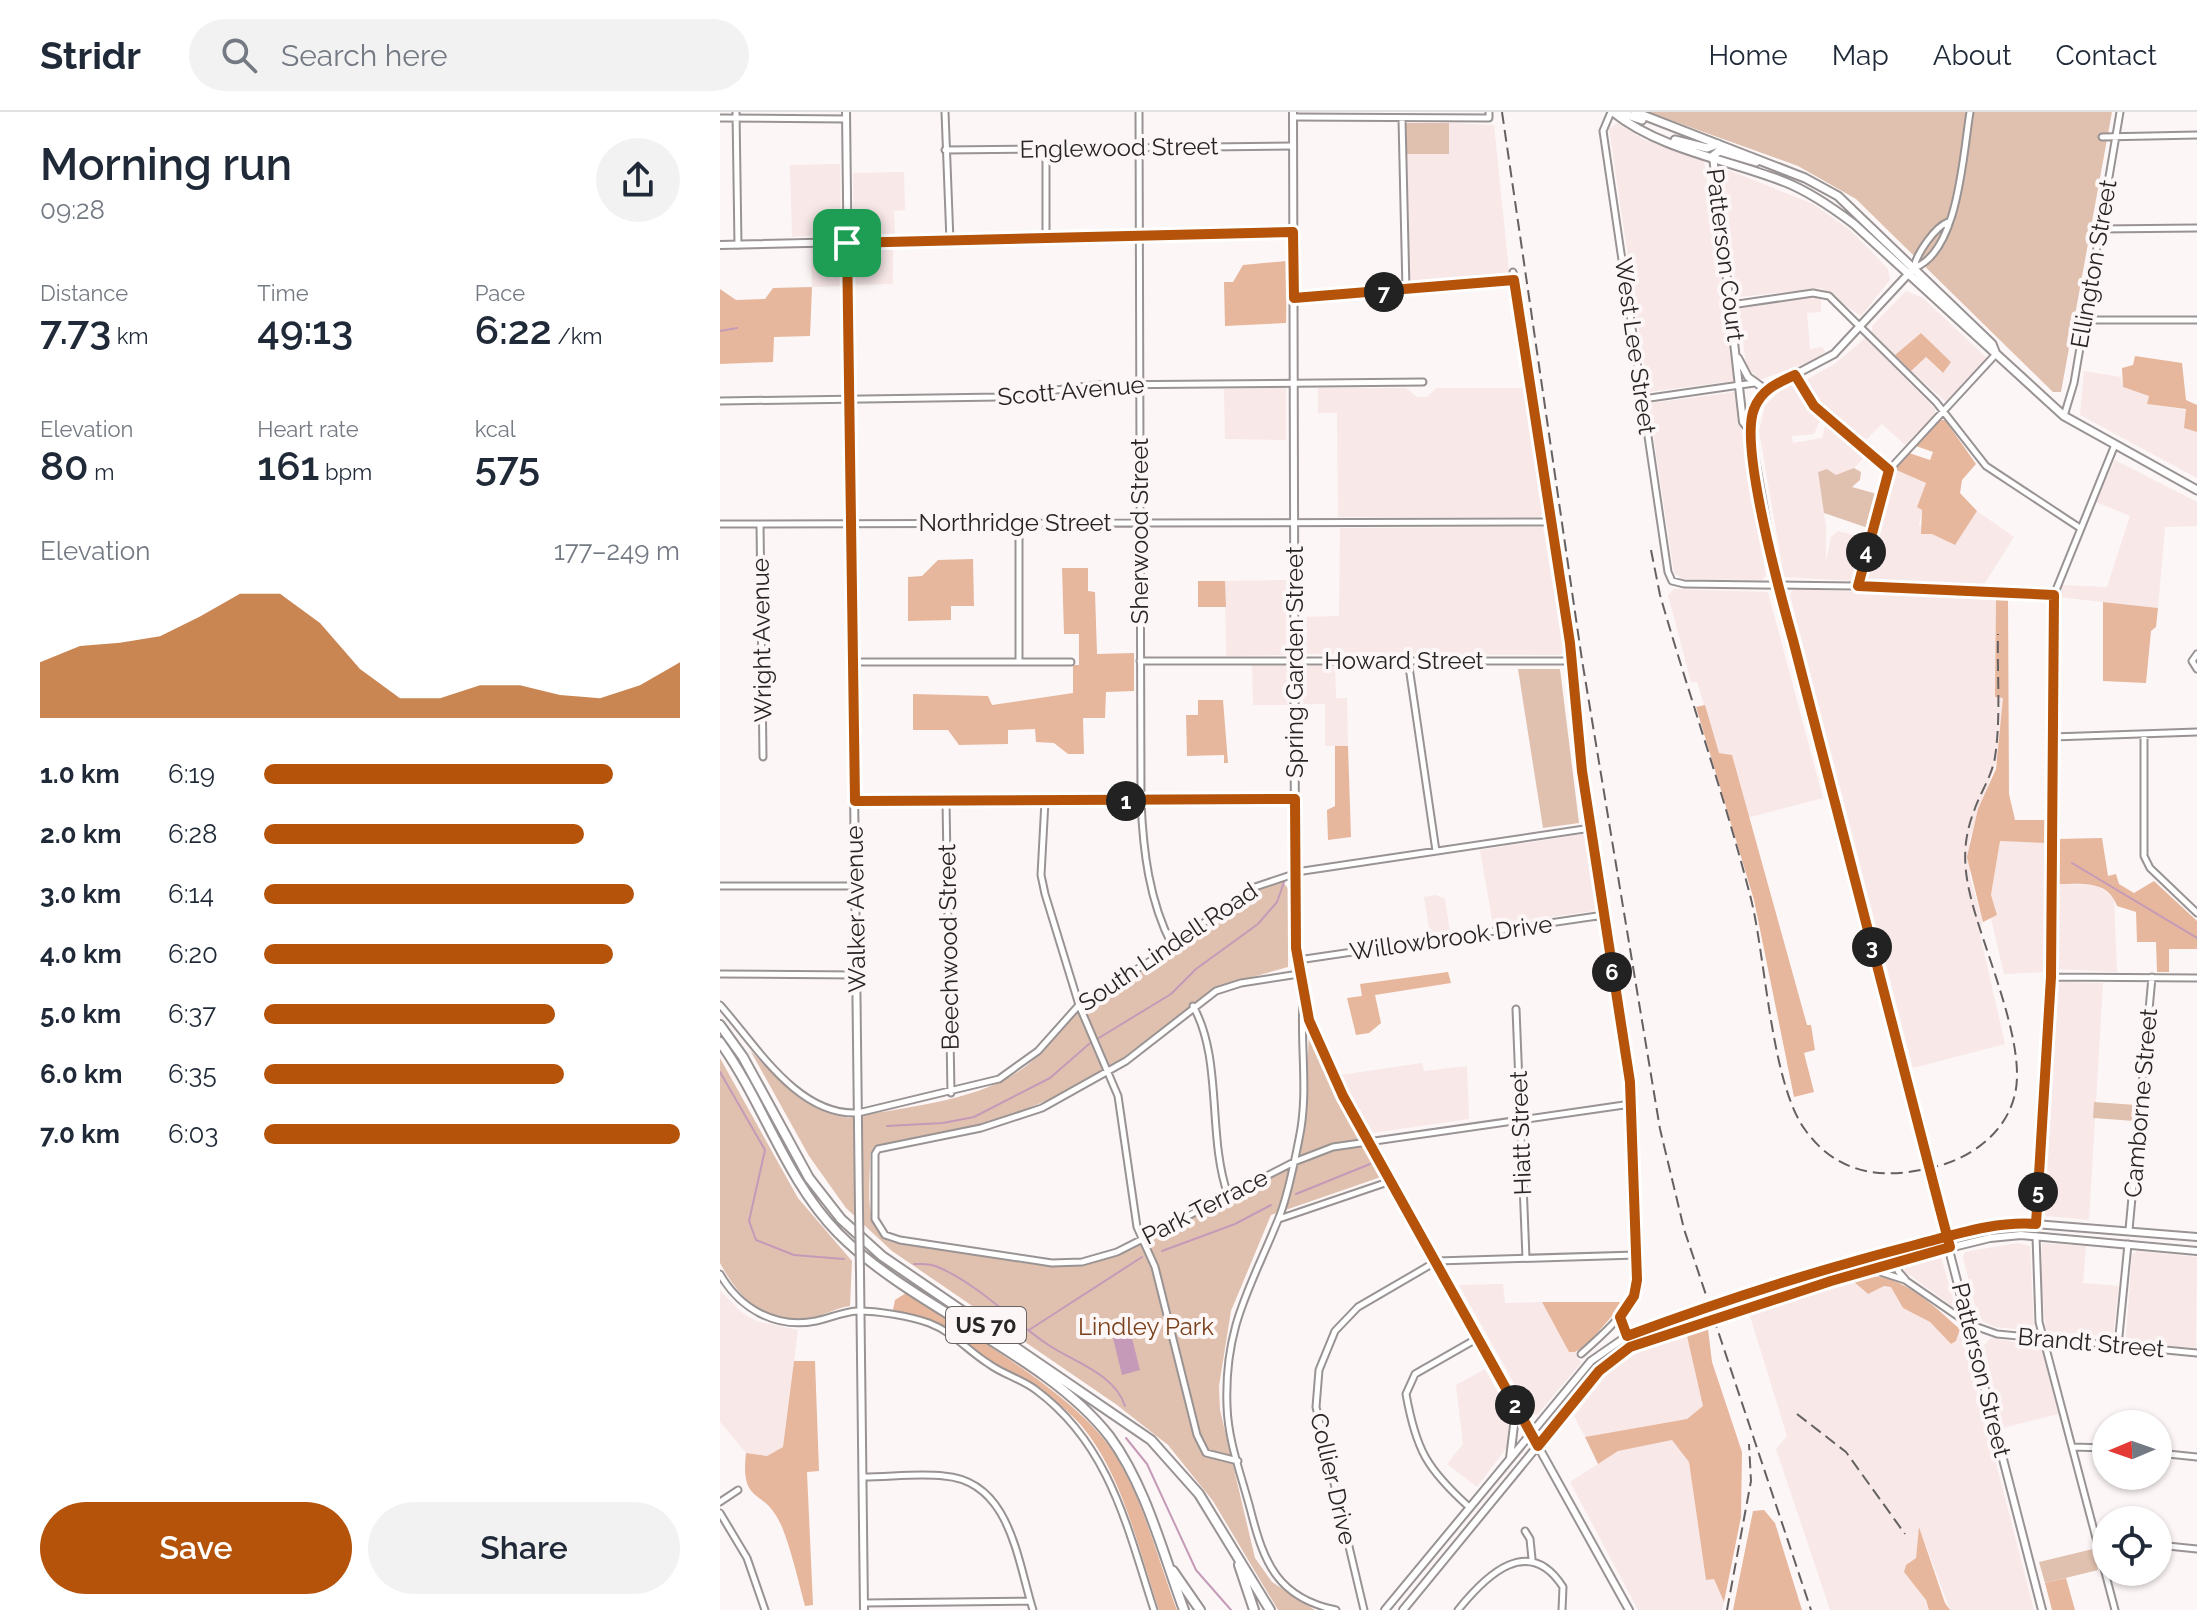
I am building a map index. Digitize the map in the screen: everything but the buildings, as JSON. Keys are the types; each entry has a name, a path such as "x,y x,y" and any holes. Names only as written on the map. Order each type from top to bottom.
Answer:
{"highway":[{"name":"US 70","path":"720,1025 743,1057 809,1178 841,1219 882,1256 1151,1440 1199,1494 1270,1610"},
{"name":"US 70","path":"720,1042 798,1182 839,1233 881,1268 1053,1384 1102,1427 1133,1478 1184,1610"},
{"path":"1236,1554 1254,1610"},
{"path":"1164,1557 1200,1610"}],"main road":[{"path":"1614,112 1718,144 1766,162 1838,196 1992,344 1996,354"},
{"path":"1614,112 1631,125 1784,181 1815,197 1854,224 1988,351 1996,354 2064,416 2114,447 2197,490"},
{"path":"1635,112 1656,123"},
{"name":"Walker Avenue","path":"846,115 864,1607"},
{"name":"Spring Garden Street","path":"1293,115 1295,874 1297,960 1303,1000 1329,1070 1629,1610"},
{"path":"1669,141 1682,140 1707,148 1718,144"},
{"path":"1713,156 1719,151 1747,161 1766,162"},
{"name":"Patterson Court","path":"1713,156 1738,386 1743,422 1750,431"},
{"path":"720,245 1293,232"},
{"path":"1766,390 1827,360 1861,328 1914,268"},
{"name":"Patterson Court","path":"1737,355 1744,373 1766,390"},
{"name":"Patterson Street","path":"1766,390 1754,408 1750,431 1777,584 2042,1610"},
{"path":"1403,1610 1599,1371 1630,1347 1870,1269 2012,1234 2036,1224"},
{"path":"1385,1610 1591,1361 1627,1336 1819,1271 1991,1225 2036,1224 2197,1237"},
{"path":"2012,1234 2197,1251"},
{"path":"1510,1458 1516,1406"}],"street":[{"path":"945,112 950,241"},
{"name":"Sherwood Street","path":"1139,112 1141,801 1146,864 1157,908 1172,945"},
{"name":"West Lee Street","path":"1614,112 1603,131 1668,572 1672,581 1684,584 1777,584"},
{"path":"1914,268 1925,264 1945,237 1970,112"},
{"name":"Ellington Street","path":"2064,416 2085,320 2120,112"},
{"path":"736,115 738,245"},
{"path":"720,118 736,115 846,115"},
{"path":"1293,115 1402,119 1489,115"},
{"path":"1402,119 1406,290"},
{"path":"2102,137 2197,135"},
{"name":"Englewood Street","path":"945,150 1293,146"},
{"path":"1046,149 1046,239"},
{"path":"1914,268 1916,258 1940,226 1948,222"},
{"path":"2100,229 2197,228"},
{"path":"1513,272 1571,661 1591,828 1631,1104 1636,1255 1634,1296 1620,1317 1581,1354"},
{"path":"1294,298 1514,280"},
{"path":"1731,305 1824,294 1943,412 1986,466 2080,528"},
{"path":"2085,320 2197,320"},
{"path":"1858,586 1889,470 1996,354"},
{"path":"1795,375 1814,406 1889,470"},
{"name":"Scott Avenue","path":"720,401 1000,397 1083,386 1139,384 1423,382"},
{"path":"1643,399 1754,383"},
{"path":"2036,1224 2051,977 2054,595 2114,447"},
{"name":"Northridge Street","path":"720,524 1550,522"},
{"name":"Wright Avenue","path":"760,524 763,757"},
{"path":"1019,524 1019,662"},
{"path":"1777,584 2054,595"},
{"path":"2197,654 2192,661 2197,669"},
{"path":"1408,660 1436,851"},
{"name":"Howard Street","path":"1140,661 1571,661"},
{"path":"852,662 1071,662"},
{"path":"2053,737 2197,732"},
{"path":"2144,734 2144,856 2150,868 2197,913"},
{"path":"855,801 1295,799"},
{"path":"1045,801 1041,875 1079,1005 1109,1072 1123,1120 1141,1238 1155,1267 1201,1445 1214,1458 1238,1461"},
{"name":"Beechwood Street","path":"946,802 951,1093"},
{"name":"South Lindell Road","path":"720,1005 805,1097 837,1112 858,1113 999,1079 1038,1051 1079,1005 1252,888 1295,874 1591,828"},
{"path":"720,886 855,886"},
{"name":"Willowbrook Drive","path":"1297,960 1604,915"},
{"path":"720,974 857,975"},
{"path":"1109,1072 1216,991 1241,983 1299,974"},
{"path":"2051,977 2197,978"},
{"name":"Camborne Street","path":"2129,1230 2152,977"},
{"path":"1303,1000 1305,1090 1294,1162 1278,1219 1247,1286 1231,1344 1227,1408 1238,1461 1269,1568 1307,1600 1336,1610"},
{"path":"1193,1006 1201,1020 1207,1050 1218,1157 1228,1195"},
{"name":"Hiatt Street","path":"1516,1009 1526,1258"},
{"name":"Park Terrace","path":"1109,1072 1065,1098 1005,1122 878,1149 875,1154 875,1219 879,1229 892,1238 1052,1263 1103,1257 1294,1162 1333,1147 1631,1104"},
{"path":"1278,1219 1391,1181"},
{"path":"2036,1236 2037,1303 2044,1339 2092,1518"},
{"path":"2118,1346 2128,1243"},
{"path":"1437,1261 1636,1255"},
{"path":"1900,1260 1898,1271 1905,1280"},
{"name":"Collier Drive","path":"1364,1610 1319,1429 1316,1407 1319,1370 1327,1347 1345,1319 1377,1294 1437,1261"},
{"name":"Brandt Street","path":"1870,1269 1905,1280 1969,1324 1997,1334 2197,1353"},
{"path":"720,1276 742,1303 782,1322 813,1321 860,1311 928,1323 950,1333 986,1363 1038,1391 1080,1429 1114,1491 1154,1610"},
{"path":"1620,1317 1630,1347"},
{"path":"1469,1507 1441,1482 1425,1458 1406,1394 1415,1374 1478,1338"},
{"path":"2073,1447 2092,1448"},
{"path":"2172,1454 2197,1457"},
{"path":"863,1477 942,1475 965,1480 985,1491 1004,1518 1033,1610"},
{"path":"720,1502 738,1490"},
{"path":"720,1513 747,1558 765,1610"},
{"path":"1525,1531 1530,1539 1532,1559"},
{"path":"2172,1546 2197,1549"},
{"path":"1458,1610 1496,1575 1518,1561 1532,1559 1551,1569 1563,1587 1562,1610"},
{"path":"2109,1586 2115,1610"},
{"path":"864,1607 1030,1601"}],"shaded area":[{"path":"1449,123 1494,125 1509,271 1506,275 1409,281 1407,154 1449,153"},
{"path":"1617,123 1643,139 1704,161 1733,381 1648,392 1609,129"},
{"path":"840,164 841,234 792,237 790,165"},
{"path":"1721,167 1813,204 1850,230 1875,255 1888,269 1890,280 1861,316 1821,288 1738,297 1718,172"},
{"path":"904,172 905,210 894,211 895,235 854,235 853,173"},
{"path":"841,248 841,286 812,287 811,249"},
{"path":"854,248 893,248 893,284 854,285"},
{"path":"1287,261 1286,323 1225,326 1224,282 1233,282 1243,265"},
{"path":"812,287 810,336 774,337 773,362 720,364 720,289 736,300 765,299 773,288"},
{"path":"1906,291 1923,298 1987,358 1946,402 1911,371 1925,357 1942,373 1951,362 1921,333 1895,355 1872,332 1872,326"},
{"path":"1821,298 1821,312 1807,313 1810,349 1822,347 1825,352 1809,362 1759,380 1746,365 1739,309"},
{"path":"1921,333 1951,362 1943,373 1926,357 1911,371 1895,355"},
{"path":"1865,338 1935,409 1935,414 1905,445 1882,424 1863,443 1806,387 1806,380 1836,363"},
{"path":"2135,356 2182,363 2186,400 2197,405 2197,432 2184,428 2186,409 2147,404 2149,396 2123,387 2122,368 2133,365"},
{"path":"2084,371 2121,377 2123,387 2149,396 2148,404 2187,410 2184,428 2197,432 2197,478 2080,415"},
{"path":"1792,384 1821,418 1814,434 1792,436 1793,443 1822,438 1826,423 1865,457 1854,468 1836,476 1827,469 1818,472 1826,527 1826,561 1831,537 1838,531 1864,538 1852,581 1784,577 1759,431 1765,406 1778,392"},
{"path":"1286,388 1286,440 1225,439 1224,389"},
{"path":"1318,388 1406,388 1417,397 1427,397 1436,388 1523,388 1543,513 1540,517 1338,517 1337,413 1318,413"},
{"path":"1735,392 1766,576 1762,580 1682,579 1674,573 1649,407 1652,403"},
{"path":"1939,420 1945,420 1976,464 1962,480 1960,493 1977,511 1955,545 1932,534 1921,534 1922,510 1917,507 1926,483 1894,469 1909,453 1930,460 1933,452 1916,446"},
{"path":"2115,460 2197,502 2197,526 2165,527 2158,608 2058,597 2062,585 2107,587 2130,516 2096,502"},
{"path":"1894,469 1926,483 1917,507 1922,510 1919,525 1932,534 1955,545 1977,511 2014,537 1983,586 1865,581 1863,578"},
{"path":"1543,527 1564,651 1560,655 1301,654 1302,617 1339,616 1340,528"},
{"path":"973,559 974,606 951,606 951,620 908,621 908,577 922,576 938,560"},
{"path":"1062,568 1088,568 1088,591 1095,592 1097,654 1134,653 1134,691 1106,692 1105,718 1083,718 1084,754 1068,754 1054,743 1036,742 1035,729 1008,730 1008,744 959,745 948,730 913,730 913,694 988,696 992,705 1073,693 1073,665 1079,665 1079,634 1064,634"},
{"path":"1286,580 1286,655 1226,656 1225,581"},
{"path":"1198,581 1225,581 1226,607 1198,607"},
{"path":"1674,589 1768,592 1823,798 1747,818 1732,755 1719,753 1697,682 1691,682 1668,595"},
{"path":"1793,589 1996,597 1995,697 2003,698 2000,751 1969,841 1970,877 1983,922 1979,930 2005,1044 1913,1068 1790,595"},
{"path":"1996,597 2008,597 2009,794 2015,820 2047,820 2046,843 2000,841 1991,895 1997,915 1983,922 1967,857 1978,809 1996,769 2003,698 1995,697"},
{"path":"2103,602 2158,608 2156,627 2151,631 2146,683 2103,681"},
{"path":"1252,665 1287,665 1287,705 1253,705"},
{"path":"1303,666 1335,666 1336,698 1347,698 1348,746 1325,746 1325,704 1303,704"},
{"path":"1198,700 1223,700 1228,763 1224,763 1224,755 1187,756 1186,715 1198,715"},
{"path":"1705,705 1719,753 1732,755 1807,1025 1811,1025 1815,1050 1804,1053 1814,1092 1794,1097 1754,900 1696,707"},
{"path":"1335,746 1348,746 1351,837 1328,840 1327,810 1335,806"},
{"path":"1583,834 1597,907 1594,911 1493,925 1480,850"},
{"path":"2102,838 2108,876 2116,874 2119,884 2134,893 2154,881 2197,921 2197,949 2169,949 2169,972 2157,972 2156,942 2137,942 2136,912 2117,906 2113,897 2100,887 2057,884 2057,839"},
{"path":"2000,841 2046,843 2046,972 2004,974 1991,918 1997,915 1991,896"},
{"path":"2057,884 2097,885 2114,898 2117,972 2056,969"},
{"path":"1436,895 1445,899 1450,932 1430,935 1424,897"},
{"path":"1448,972 1451,983 1375,995 1381,1023 1369,1033 1356,1035 1347,998 1362,996 1360,984"},
{"path":"2059,982 2103,983 2089,1220 2046,1216 2043,1211"},
{"path":"1422,1063 1424,1071 1467,1066 1469,1119 1373,1133 1340,1075"},
{"path":"2017,1243 2030,1246 2034,1331 1995,1327 1978,1319 1963,1257 1965,1252"},
{"path":"2042,1243 2086,1246 2083,1283 2119,1286 2113,1337 2050,1332 2046,1329 2041,1284"},
{"path":"2137,1251 2197,1257 2196,1348 2130,1342 2126,1337 2132,1255"},
{"path":"1941,1257 1955,1305 1953,1307 1904,1271 1906,1266"},
{"path":"1867,1276 1893,1280 1917,1294 1960,1329 1956,1341 1951,1344 1930,1322 1903,1308 1891,1287 1884,1286 1868,1294 1853,1281"},
{"path":"1853,1281 1868,1294 1884,1285 1892,1287 1903,1308 1930,1322 1951,1344 1956,1341 1960,1329 1962,1332 2034,1610 1950,1610 1920,1530 1916,1558 1906,1565 1904,1572 1926,1600 1929,1610 1830,1610 1776,1449 1787,1436 1749,1313"},
{"path":"1503,1284 1505,1303 1542,1302 1569,1352 1575,1352 1581,1363 1537,1415 1531,1414 1459,1285"},
{"path":"720,1290 741,1312 756,1321 798,1330 783,1447 767,1456 746,1453 720,1422"},
{"path":"906,1293 1040,1381 1066,1401 1106,1442 1138,1501 1177,1610 1159,1610 1118,1489 1108,1466 1080,1424 1050,1398 947,1331 924,1319 893,1310 895,1300"},
{"path":"1542,1302 1624,1302 1587,1345 1569,1352"},
{"path":"1708,1329 1712,1362 1742,1452 1741,1517 1724,1602 1714,1579 1706,1580 1689,1462 1672,1440 1618,1451 1598,1464 1585,1437 1687,1419 1703,1406 1687,1336"},
{"path":"1130,1330 1140,1370 1122,1375 1112,1334"},
{"path":"1687,1336 1704,1406 1687,1419 1585,1437 1574,1416 1607,1374 1643,1349"},
{"path":"1991,1338 2041,1347 2058,1414 2003,1428 1984,1345"},
{"path":"794,1361 815,1361 819,1471 807,1472 813,1605 805,1606 782,1527 768,1505 750,1489 745,1470 746,1453 767,1456 783,1447"},
{"path":"1485,1369 1508,1411 1511,1424 1507,1447 1477,1487 1447,1464 1463,1444 1456,1385"},
{"path":"1672,1439 1689,1461 1706,1580 1714,1578 1724,1602 1722,1610 1638,1610 1570,1482 1618,1451"},
{"path":"1764,1510 1775,1523 1802,1610 1733,1610 1753,1511"},
{"path":"1919,1527 1950,1610 1929,1610 1926,1600 1904,1572 1906,1565 1916,1558"},
{"path":"2066,1578 2075,1610 2052,1610 2045,1583"}],"green space":[{"path":"1648,112 2112,112 2061,392 2053,392 1856,199 1798,166"},
{"path":"1406,123 1449,123 1449,154 1407,154"},
{"path":"1854,468 1861,472 1860,480 1852,487 1877,494 1868,528 1824,513 1818,472 1827,469 1836,475"},
{"path":"1518,669 1560,669 1579,823 1543,828"},
{"name":"Lindley Park","path":"1281,880 1288,888 1288,967 1214,988 1115,1064 1051,1099 987,1124 874,1147 870,1154 870,1203 875,1226 891,1242 1037,1265 1082,1264 1119,1253 1300,1163 1309,1037 1381,1177 1271,1215 1231,1311 1219,1386 1220,1410 1255,1558 1272,1582 1315,1610 1278,1610 1213,1501 1168,1445 1117,1405 892,1251 846,1208 809,1156 750,1050 806,1102 849,1118 941,1101 987,1088 1026,1066 1092,1001 1247,895"},
{"path":"720,1058 798,1198 852,1261 850,1306 808,1319 793,1320 766,1314 735,1287 720,1263"},
{"path":"2094,1102 2136,1105 2134,1121 2093,1118"},
{"path":"2092,1549 2092,1571 2045,1583 2039,1562"}],"waterway":[{"path":"720,331 737,328"},
{"path":"2072,863 2197,938"},
{"path":"887,1126 943,1123 974,1117 1050,1078 1089,1044 1171,994 1196,969 1258,924 1277,902 1284,882"},
{"path":"720,1072 765,1150 749,1221 756,1240 794,1255 844,1259"},
{"path":"1296,1194 1370,1164"},
{"path":"1162,1251 1235,1224 1271,1205"},
{"path":"1029,1330 1142,1257"},
{"path":"914,1264 935,1266 966,1282 1054,1349 1101,1376 1111,1384 1125,1406"},
{"path":"1126,1438 1147,1464 1196,1570 1231,1610"}],"railway":[{"path":"1502,112 1582,660 1660,1129 1684,1229 1811,1610"},
{"path":"1651,550 1660,595 1751,899 1777,1053 1794,1110 1820,1147 1835,1159 1869,1172 1925,1169 1969,1153 1998,1129 2015,1094 2015,1049 2002,995 1976,916 1965,862 1970,821 1995,757 1998,634"},
{"path":"1797,1414 1846,1452 1905,1534"},
{"path":"1727,1610 1751,1481 1749,1444"}],"route":[{"path":"847,243 855,801 1295,799 1296,948 1303,1000 1322,1056 1538,1446 1574,1406 1599,1371 1630,1347 1831,1281 1950,1247 1947,1237 1793,640 1777,584 1762,506 1750,435 1752,413 1766,390 1795,375 1798,385 1814,406 1889,470 1858,586 2054,595 2051,977 2036,1224 1991,1225 1947,1237 1839,1264 1627,1336 1620,1317 1634,1296 1637,1280 1630,1082 1582,771 1570,643 1514,280 1294,298 1293,232 847,243"}]}
